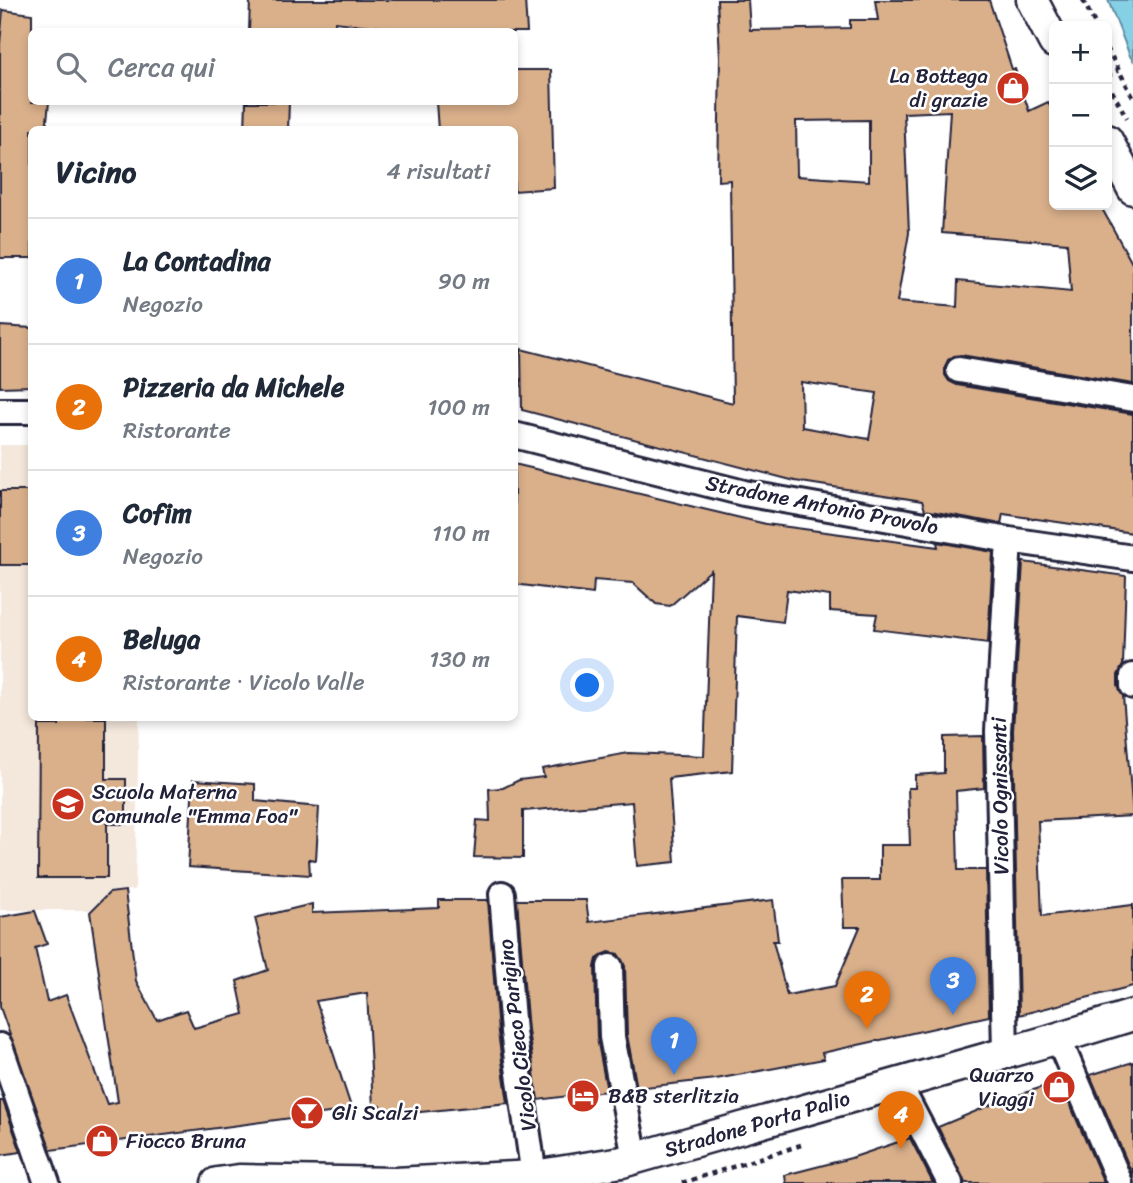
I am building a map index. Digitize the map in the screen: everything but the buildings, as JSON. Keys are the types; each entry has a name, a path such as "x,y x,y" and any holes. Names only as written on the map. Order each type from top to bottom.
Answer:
{"street":[{"path":"1032,0 1049,32"},
{"path":"1111,147 1133,189"},
{"path":"959,370 1133,399"},
{"path":"0,411 28,411"},
{"name":"Stradone Antonio Provolo","path":"518,436 744,493 1009,540 1133,558"},
{"name":"Vicolo Ognissanti","path":"1005,1052 998,732 1009,540"},
{"path":"1133,676 1133,686"},
{"name":"Vicolo Cieco Parigino","path":"502,894 513,1032 534,1176"},
{"path":"610,967 612,1037 629,1160"},
{"name":"Stradone Porta Palio","path":"233,1182 395,1183 534,1176 629,1160 1058,1038 1133,1014"},
{"path":"1058,1038 1121,1183"},
{"path":"0,1046 47,1183"},
{"path":"898,1083 950,1183"},
{"name":"Stradone Porta Palio","path":"580,1183 629,1160"}],"path":[{"path":"1083,0 1094,21"},
{"path":"1112,58 1133,97"},
{"path":"1112,74 1118,71"},
{"path":"1108,84 1133,129"}],"shaded area":[{"name":"Scuola Materna Comunale \"Emma Foa\"","path":"0,445 28,445 28,721 139,721 135,890 109,891 90,910 0,910"}],"water":[{"path":"1108,0 1133,0 1133,60 1130,56"}],"place":[{"name":"La Bottega di grazie","path":"1013,88"},
{"name":"Scuola Materna Comunale \"Emma Foa\"","path":"68,804"},
{"name":"Cofim","path":"953,1015"},
{"name":"Pizzeria da Michele","path":"867,1029"},
{"name":"La Contadina","path":"674,1075"},
{"name":"Quarzo Viaggi","path":"1059,1087"},
{"name":"B&B sterlitzia","path":"583,1096"},
{"name":"Gli Scalzi","path":"307,1113"},
{"name":"Fiocco Bruna","path":"102,1141"},
{"name":"Beluga","path":"901,1149"}]}
